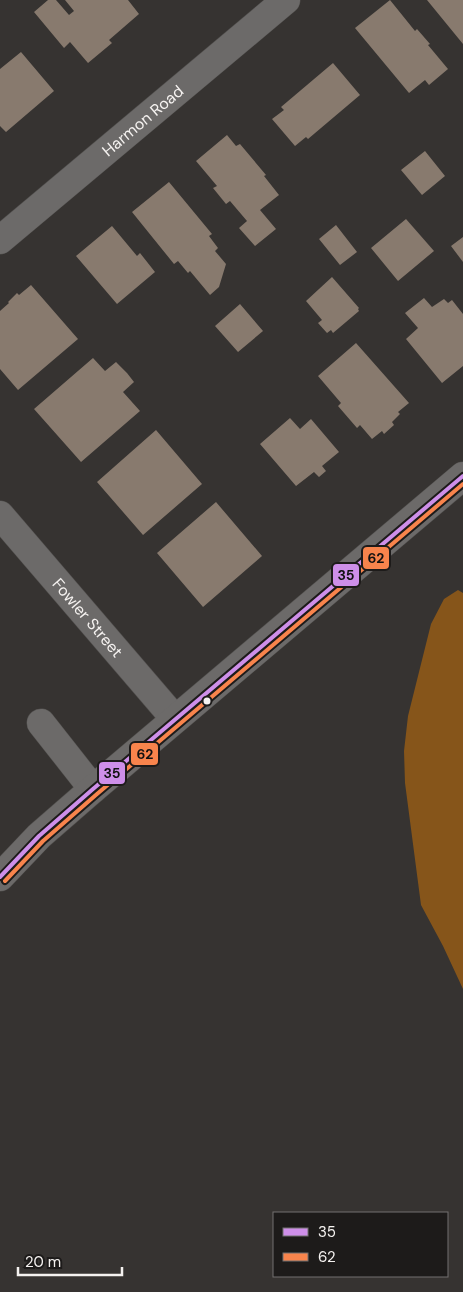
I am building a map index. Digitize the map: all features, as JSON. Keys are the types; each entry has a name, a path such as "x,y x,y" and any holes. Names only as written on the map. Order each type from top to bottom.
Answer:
{"street":[{"name":"Harmon Road","path":"0,240 286,0"},
{"path":"0,877 39,836 93,789 463,476"},
{"name":"Fowler Street","path":"0,515 175,719"},
{"path":"41,722 93,789"}],"shaded area":[{"path":"458,590 463,593 463,989 421,905 405,783 404,751 408,716 431,624 444,599"}],"building":[{"path":"48,0 56,0 69,15 74,11 65,0 128,0 139,14 109,40 112,43 88,63 70,42 64,48 34,12"},
{"path":"390,0 415,31 417,29 430,44 428,45 448,69 429,85 425,80 409,93 355,28"},
{"path":"427,0 463,0 463,44"},
{"path":"21,52 54,91 6,132 0,126 0,69"},
{"path":"333,63 360,95 308,139 306,137 295,146 272,119 284,110 281,107"},
{"path":"227,135 236,146 240,144 266,175 264,176 279,195 260,210 276,229 255,246 239,228 247,221 230,201 226,204 213,188 217,186 196,161"},
{"path":"425,151 445,176 422,195 401,170"},
{"path":"169,182 212,234 209,236 218,248 215,251 226,264 219,287 210,295 190,271 188,273 178,261 174,264 132,212"},
{"path":"406,219 434,251 398,281 371,248"},
{"path":"336,225 357,252 340,265 319,239"},
{"path":"112,226 137,256 140,253 155,272 117,304 76,256"},
{"path":"463,237 463,262 451,246"},
{"path":"332,277 359,308 359,311 333,333 331,330 327,333 318,323 322,320 306,301"},
{"path":"31,285 78,339 18,390 0,369 0,311 17,293 19,295"},
{"path":"424,298 432,307 444,299 448,303 452,300 463,314 463,366 442,383 406,339 418,328 405,313"},
{"path":"240,304 263,331 238,352 215,326"},
{"path":"356,343 409,403 398,412 400,414 392,422 394,425 384,434 382,431 372,439 360,425 357,428 338,406 341,403 318,376"},
{"path":"93,358 105,371 116,362 127,373 134,382 123,392 140,411 81,462 34,409"},
{"path":"290,418 300,429 311,419 339,452 322,466 326,471 319,477 314,472 296,486 260,444"},
{"path":"156,430 202,484 143,535 97,482"},
{"path":"216,502 262,556 203,607 157,553"}],"transit line":[{"name":"35","path":"0,877 39,836 93,789 463,476"},
{"name":"62","path":"5,881 43,841 97,794 463,484"}]}
